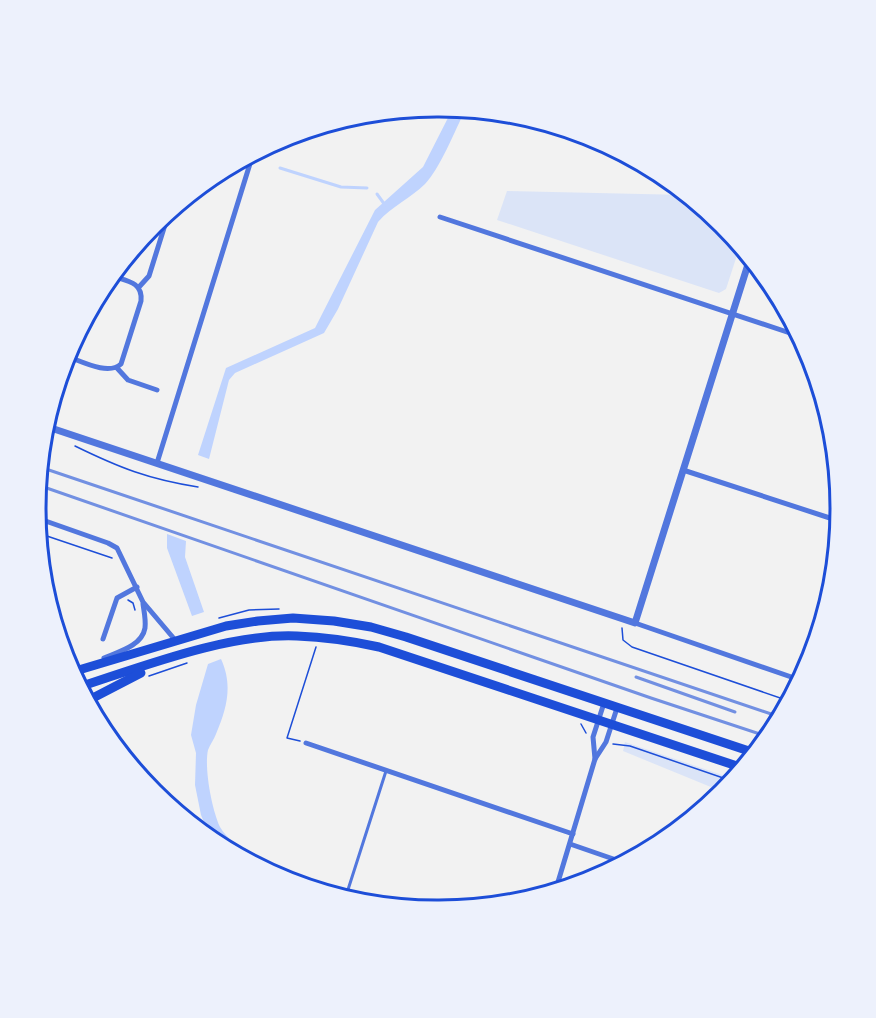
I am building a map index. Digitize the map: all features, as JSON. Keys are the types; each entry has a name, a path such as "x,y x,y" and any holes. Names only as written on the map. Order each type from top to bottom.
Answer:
{"highway":[{"path":"81,669 226,626 293,618 334,621 406,636 746,750"},
{"path":"88,684 178,656 239,641 295,636 353,641 379,647 734,765"},
{"path":"95,697 134,675 163,667 178,656"}],"street":[{"path":"157,463 250,166"},
{"path":"440,217 787,332"},
{"path":"139,287 148,276 163,230"},
{"path":"635,623 747,268"},
{"path":"117,368 123,359 142,294 134,283 121,279"},
{"path":"76,359 106,369 117,368"},
{"path":"117,368 128,380 157,390"},
{"path":"55,429 791,677"},
{"path":"682,470 830,518"},
{"path":"46,521 117,548 143,602 145,629 137,642 81,669"},
{"path":"103,639 117,598 137,587"},
{"path":"143,602 176,641"},
{"path":"596,759 593,736 604,703"},
{"path":"558,882 596,759 606,742 618,708"},
{"path":"306,743 573,834"},
{"path":"570,844 613,859"}],"lane":[{"path":"348,890 386,769"}],"path":[{"path":"70,444 114,466 157,480 207,489"},
{"path":"47,536 113,558"},
{"path":"125,593 128,601 134,603 137,616"},
{"path":"216,619 249,610 265,608 285,610"},
{"path":"622,627 622,637 632,647 781,698"},
{"path":"306,743 287,738 316,646"},
{"path":"149,676 192,661"},
{"path":"575,721 582,724 586,732 593,736"},
{"path":"606,742 630,746 722,778"}],"shaded area":[{"path":"507,191 672,195 715,232 737,256 726,289 719,293 497,220"},
{"path":"625,742 724,776 713,788 623,751"}],"water":[{"path":"448,117 461,118 430,178 420,189 389,211 378,222 338,309 324,333 235,373 229,380 209,459 198,455 226,368 315,328 375,210 423,167"},
{"path":"167,534 186,541 185,557 204,612 192,616 167,548"},
{"path":"221,659 228,687 223,715 208,750 208,778 220,827 236,845 204,823 195,785 196,753 191,735 196,705 208,664"}],"waterway":[{"path":"280,168 341,187 367,188"},
{"path":"377,194 385,205"}],"railway":[{"path":"49,470 772,714"},
{"path":"47,488 759,734"},
{"path":"636,677 735,712"}]}
